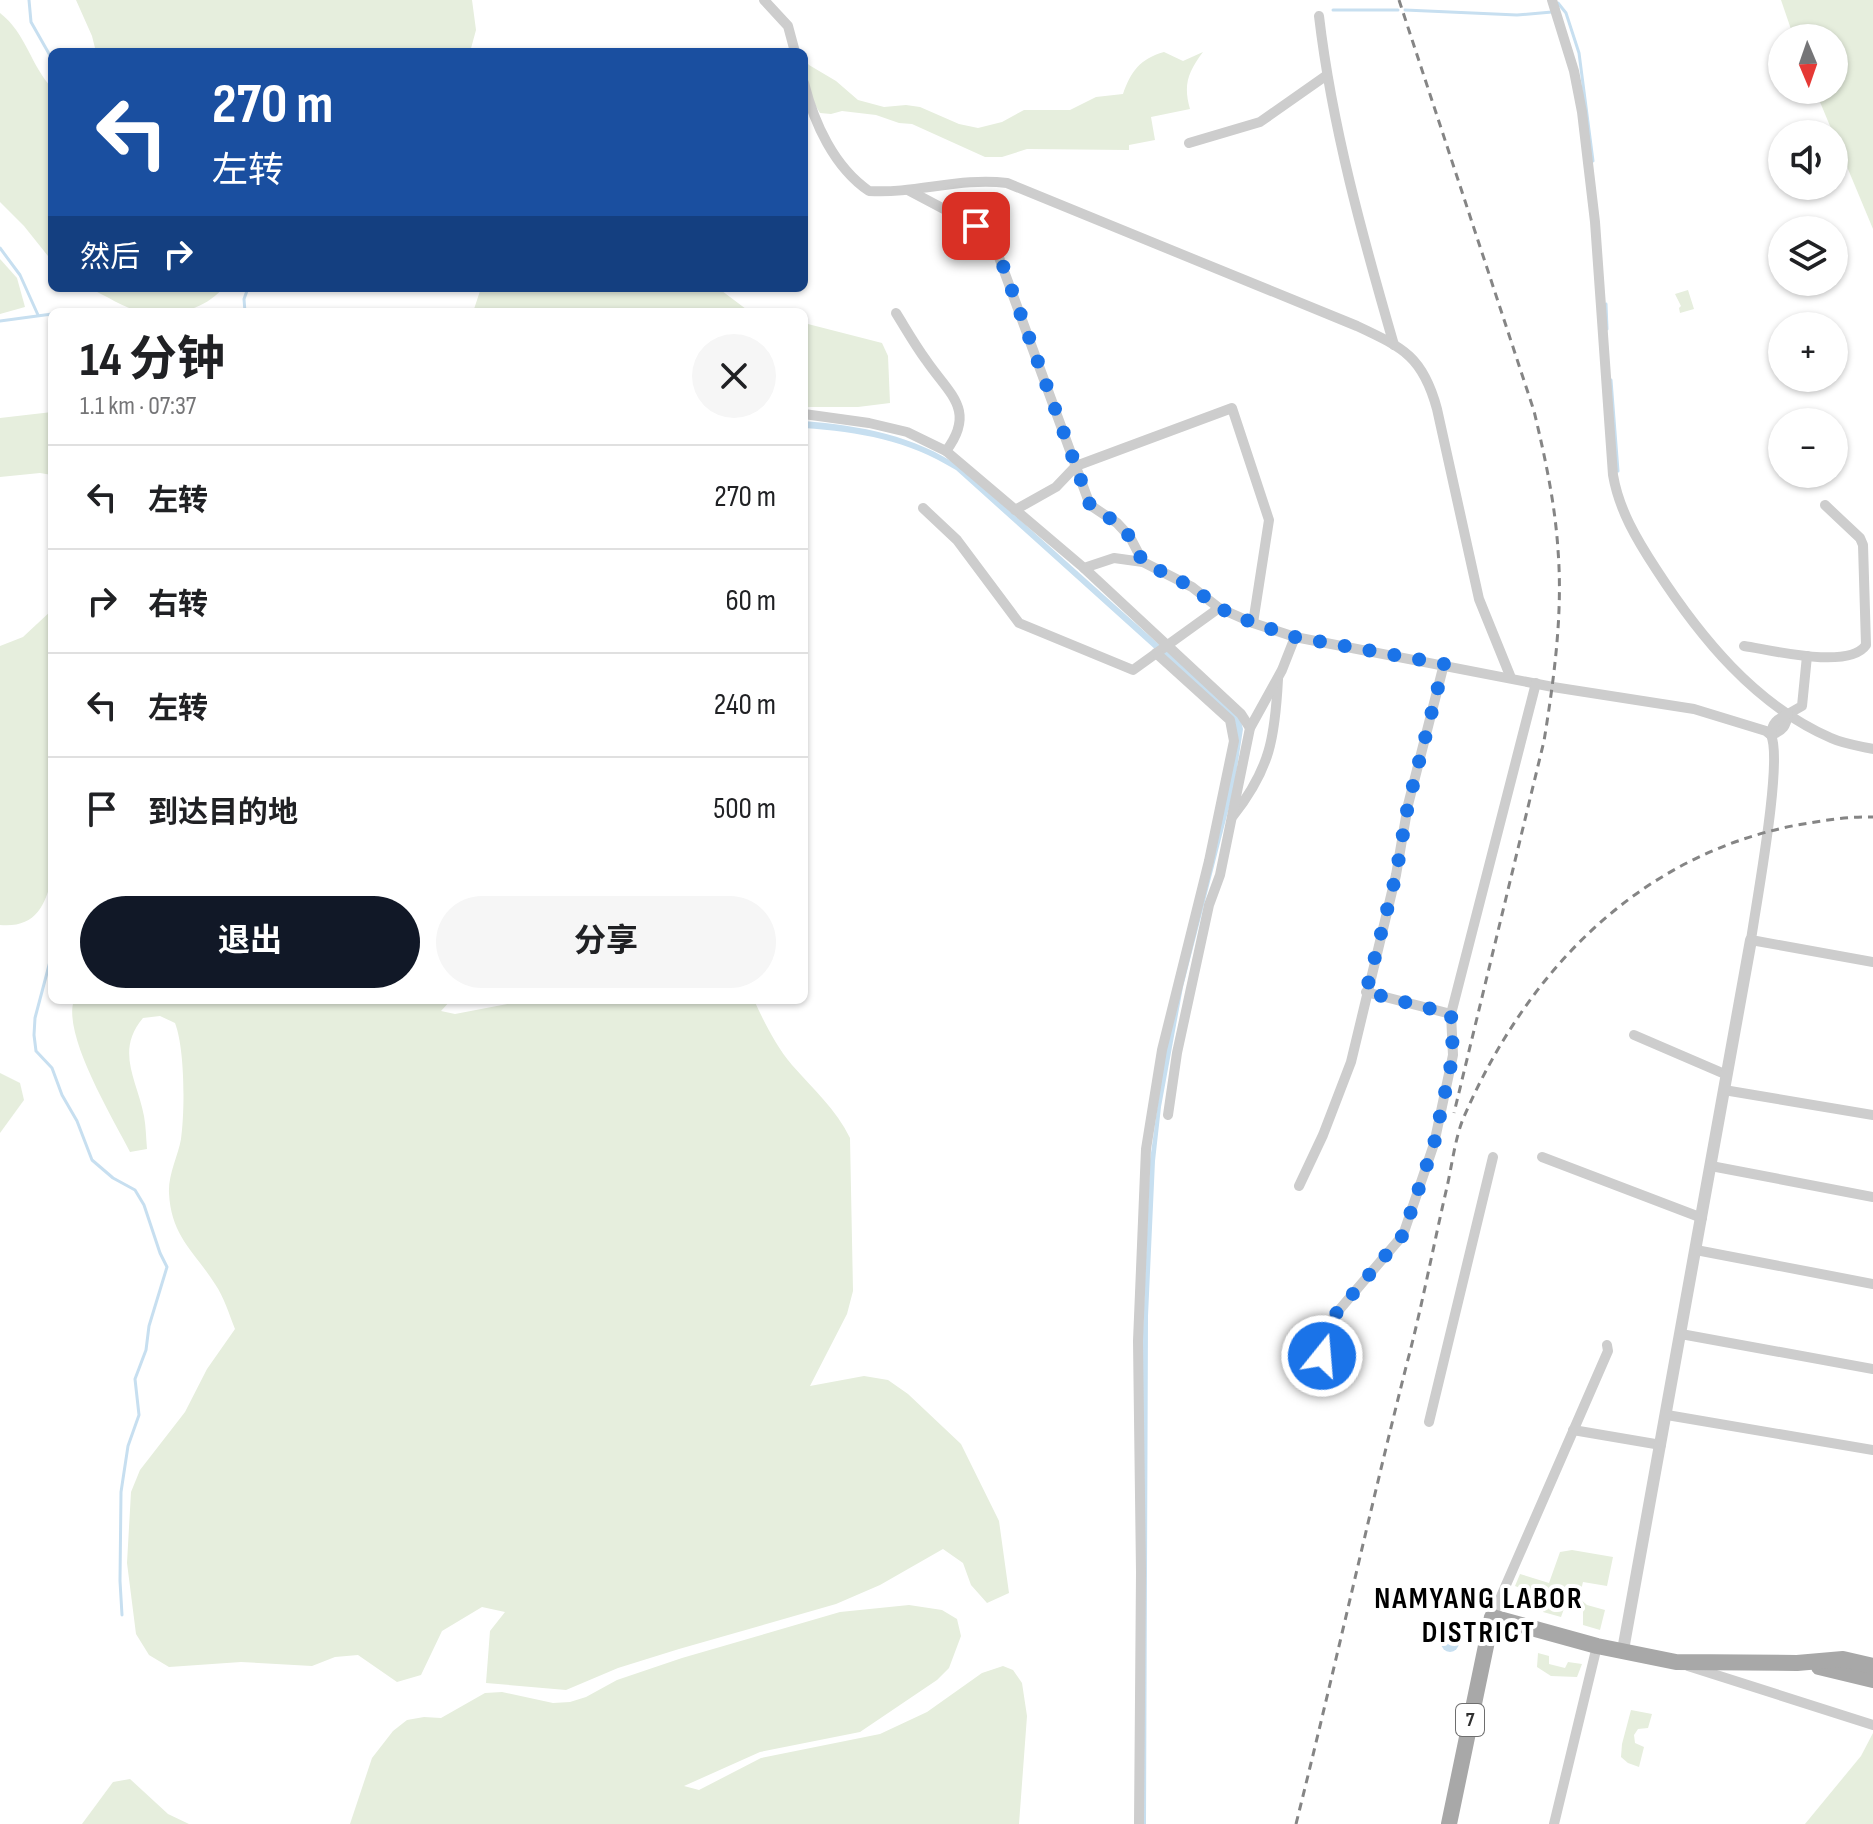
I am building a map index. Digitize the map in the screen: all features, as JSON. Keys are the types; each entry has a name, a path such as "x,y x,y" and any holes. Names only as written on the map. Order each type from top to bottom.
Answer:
{"main road":[{"path":"1492,1617 1597,1646 1676,1662 1797,1663 1843,1659 1866,1671"},
{"name":"7","path":"1449,1824 1492,1617"}],"street":[{"path":"764,0 788,26 794,48"},
{"path":"1552,0 1571,60 1582,112 1595,222 1615,491 1641,546 1688,617 1719,655 1788,714 1833,739 1873,749"},
{"path":"1319,16 1327,75 1363,234 1394,345"},
{"path":"1189,143 1260,122 1327,75"},
{"path":"808,100 825,139 858,184 869,191 908,190 969,182 1007,183 1357,326 1394,345 1418,363 1430,385 1479,599 1511,678"},
{"path":"908,190 976,226 993,241 1090,505 1117,523 1130,537 1143,562"},
{"path":"896,313 926,361 958,402 958,434 946,451"},
{"path":"1015,510 1056,487 1076,466 1232,408 1269,520 1253,623"},
{"path":"808,415 907,432 946,451 1084,568 1230,720 1234,741 1209,861 1165,1037 1146,1149 1138,1341 1141,1572 1139,1824"},
{"path":"1744,646 1807,656 1850,656 1861,652 1866,645 1863,545 1860,538 1825,505"},
{"path":"923,508 957,540 1019,623 1133,670 1219,608"},
{"path":"1084,568 1114,558 1143,562 1192,587 1219,608 1295,637 1536,683 1694,709 1771,735"},
{"path":"1168,1115 1180,1038 1250,728 1278,678 1295,637"},
{"path":"1161,650 1241,714 1250,728"},
{"path":"1623,1650 1751,940 1775,752 1772,726 1777,719 1802,706 1807,656"},
{"path":"1299,1186 1323,1135 1351,1062 1396,875 1408,805 1444,664"},
{"path":"1232,817 1262,774 1275,725 1278,678"},
{"path":"1322,1356 1327,1330 1334,1316 1403,1235 1434,1144 1453,1055 1451,1014 1536,683"},
{"path":"1751,940 1873,962"},
{"path":"1366,992 1451,1014"},
{"path":"1634,1035 1727,1075"},
{"path":"1724,1090 1873,1115"},
{"path":"1429,1422 1493,1157"},
{"path":"1542,1157 1702,1218"},
{"path":"1711,1166 1873,1197"},
{"path":"1696,1250 1873,1284"},
{"path":"1681,1334 1873,1369"},
{"path":"1492,1617 1608,1351 1607,1345"},
{"path":"1667,1415 1873,1450"},
{"path":"1573,1430 1661,1445"},
{"path":"1554,1824 1597,1646"},
{"path":"1676,1662 1873,1725"}],"green space":[{"path":"76,0 472,0 476,30 471,48 95,48"},
{"path":"1781,0 1873,0 1873,229 1848,169 1848,120 1828,120 1821,104 1848,104 1848,24 1789,24"},
{"path":"0,13 16,30 48,83 48,256 0,202"},
{"path":"1164,52 1183,61 1203,52 1188,79 1190,109 1151,117 1155,140 1129,145 1129,150 1027,149 1002,157 985,157 912,124 876,115 842,111 820,113 808,87 808,64 836,81 858,100 884,107 920,107 959,124 978,128 1002,122 1024,110 1070,110 1096,97 1123,94 1129,79 1149,58"},
{"path":"0,259 17,278 25,307 0,314"},
{"path":"1688,290 1694,309 1680,313 1681,306 1675,294"},
{"path":"97,292 219,292 193,308 130,308"},
{"path":"480,292 723,292 745,308 474,308"},
{"path":"808,324 882,343 888,356 890,403 858,407 808,407"},
{"path":"48,412 48,474 0,477 0,418"},
{"path":"48,614 48,891 41,907 30,919 0,925 0,646 23,637"},
{"path":"73,1004 447,1004 441,1011 455,1014 508,1004 756,1004 781,1050 831,1108 850,1138 853,1291 847,1314 810,1386 864,1376 888,1380 908,1394 961,1444 999,1521 1009,1593 987,1603 971,1585 963,1563 943,1549 880,1585 836,1604 618,1668 566,1690 486,1683 490,1631 505,1612 482,1607 442,1631 421,1675 397,1682 358,1655 335,1657 312,1666 241,1662 169,1667 149,1655 136,1634 127,1563 131,1492 140,1470 185,1412 207,1369 235,1329 218,1289 179,1232 171,1208 169,1186 181,1139 183,1112 182,1063 175,1023 160,1016 143,1018 130,1042 130,1066 144,1116 147,1149 130,1152 82,1055 72,1015"},
{"path":"0,1073 20,1083 24,1100 0,1133"},
{"path":"1572,1550 1613,1557 1607,1586 1583,1582 1579,1598 1587,1605 1605,1610 1600,1630 1583,1625 1583,1610 1565,1606 1561,1617 1543,1612 1544,1597 1515,1586 1520,1574 1549,1583 1560,1552"},
{"path":"909,1605 942,1610 957,1619 961,1636 949,1668 937,1680 860,1732 760,1752 684,1786 699,1790 761,1758 880,1734 927,1712 982,1673 1003,1666 1013,1670 1022,1683 1027,1716 1019,1824 350,1824 372,1758 393,1731 407,1720 441,1718 485,1693 502,1692 553,1703 570,1702 617,1680 682,1658 840,1612"},
{"path":"1538,1653 1549,1656 1549,1664 1565,1668 1568,1662 1582,1664 1577,1677 1551,1676 1537,1667"},
{"path":"1631,1710 1652,1714 1648,1728 1638,1729 1634,1735 1635,1743 1644,1747 1639,1767 1621,1757"},
{"path":"1873,1733 1873,1824 1805,1824 1861,1756"},
{"path":"130,1779 168,1814 189,1824 82,1824 113,1782"}],"water":[{"path":"808,421 846,426 906,440 962,468 1230,708 1241,721 1243,729 1234,788 1183,987 1161,1107 1155,1161 1148,1316 1146,1824 1142,1824 1142,1353 1150,1160 1165,1052 1237,738 1207,696 956,470 919,451 883,439 808,428"},
{"path":"1450,1634 1459,1643 1450,1652 1441,1643"}],"waterway":[{"path":"29,0 31,22 48,52"},
{"path":"1558,3 1566,13 1579,53 1593,161"},
{"path":"1333,10 1398,10"},
{"path":"1405,10 1517,15 1552,12"},
{"path":"0,248 20,275 38,315"},
{"path":"245,308 247,292"},
{"path":"1606,304 1607,329"},
{"path":"0,321 48,315"},
{"path":"1611,380 1618,471"},
{"path":"48,969 35,1018 36,1051 52,1068 92,1160 113,1178 135,1190 144,1205 167,1267 149,1326 146,1350 135,1379 139,1415 128,1446 121,1492 122,1615"}],"railway":[{"path":"1399,0 1534,411 1557,532 1557,646 1544,741 1454,1113"},
{"path":"1296,1824 1417,1322 1458,1135 1489,1065 1519,1015 1554,970 1594,928 1638,893 1686,863 1739,841 1797,825 1873,817"}],"district":[{"name":"NAMYANG LABOR DISTRICT","path":"1479,1616"}],"route":[{"path":"976,226 993,241 998,252 1090,505 1117,523 1130,537 1143,562 1192,587 1219,608 1253,623 1295,637 1444,664 1408,805 1396,875 1366,992 1451,1014 1453,1055 1434,1144 1403,1235 1334,1316 1327,1330 1322,1356"}]}
